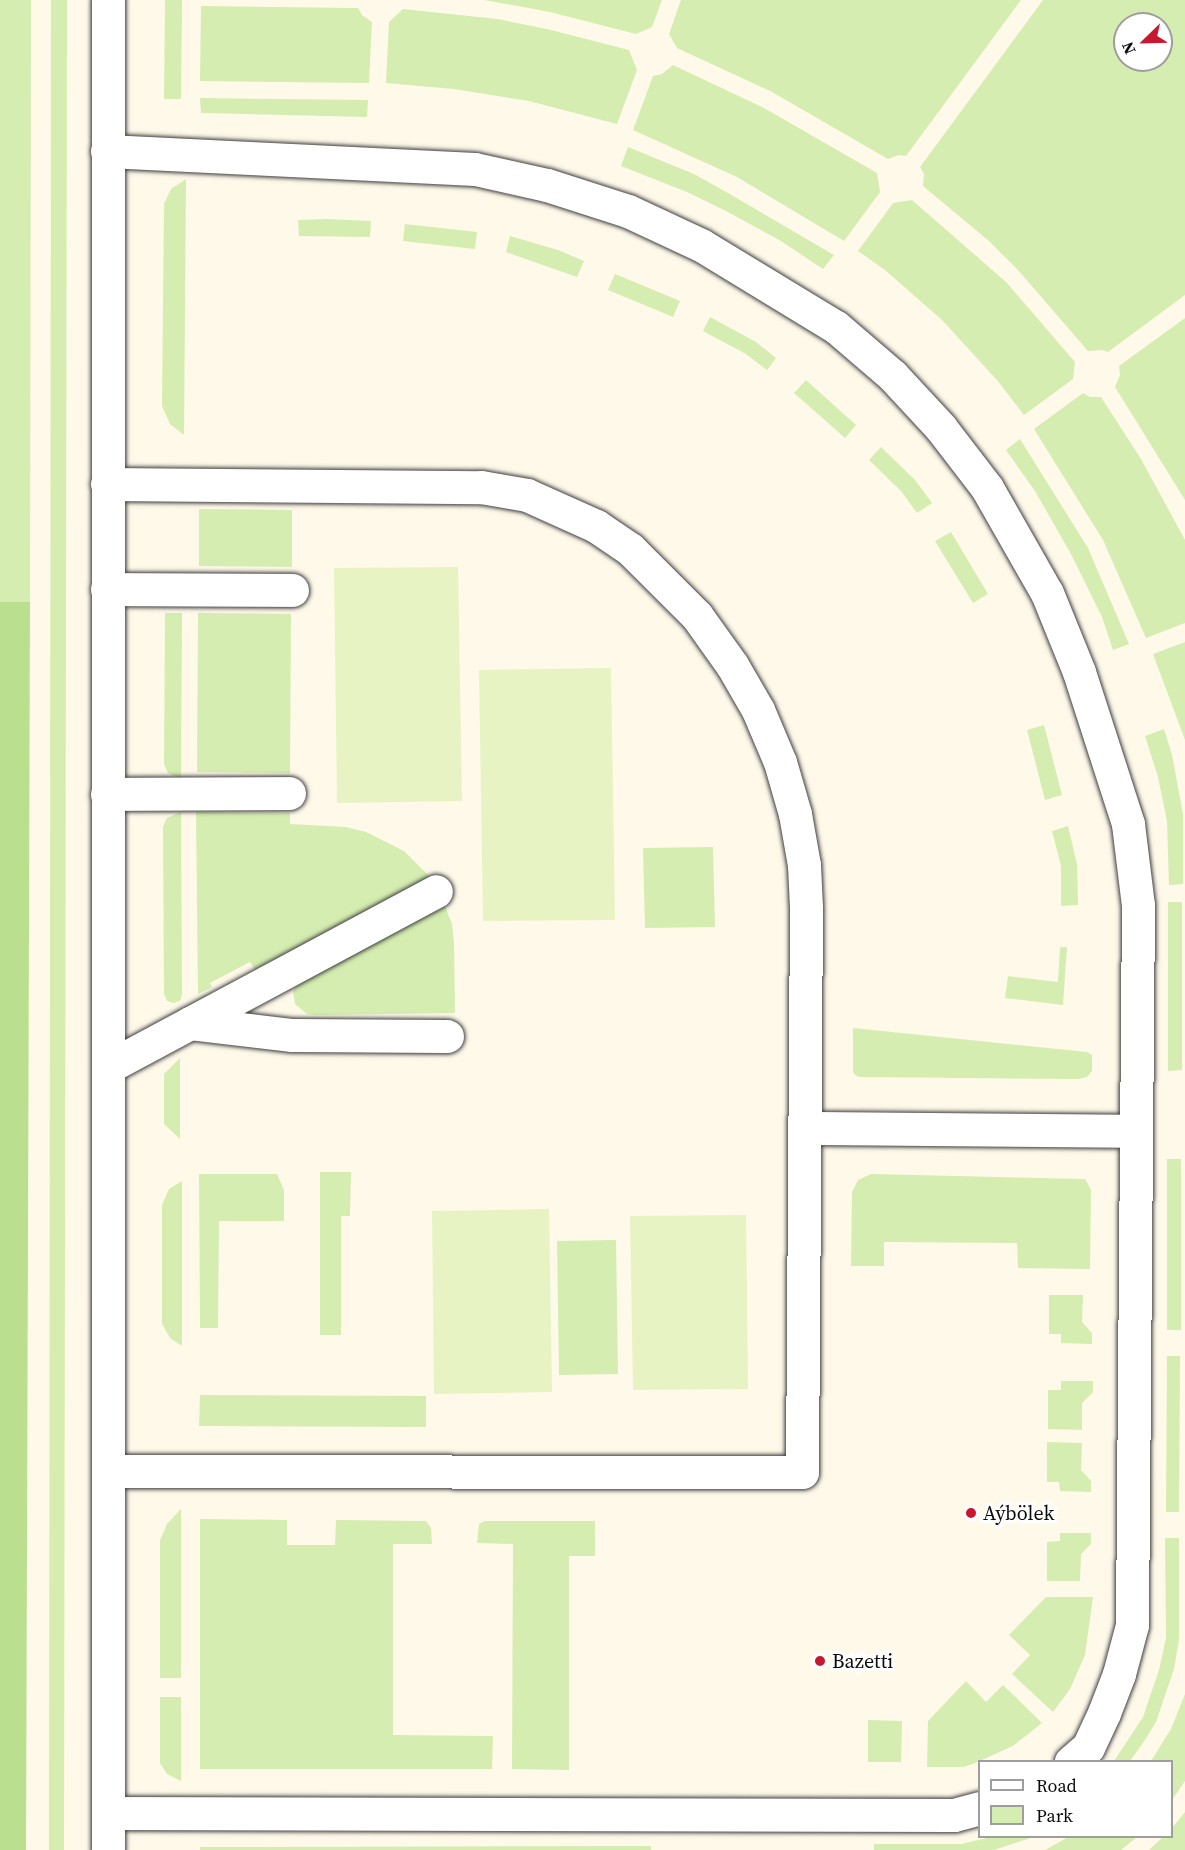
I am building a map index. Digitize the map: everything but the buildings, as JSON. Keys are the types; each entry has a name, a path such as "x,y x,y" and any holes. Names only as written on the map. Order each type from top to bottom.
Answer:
{"street":[{"path":"108,0 108,1850"},
{"path":"107,151 475,169 547,185 628,211 701,245 836,327 892,375 941,428 987,488 1047,593 1079,672 1128,824 1138,905 1132,1625 1119,1674 1104,1713 1088,1746 1072,1760"},
{"path":"107,484 482,487 527,495 567,511 596,526 630,549 698,616 732,665 758,710 780,762 795,814 804,865 805,1128 802,1472 108,1471"},
{"path":"107,589 292,590"},
{"path":"107,794 290,793"},
{"path":"108,1067 436,891"},
{"path":"190,1023 292,1035 447,1036"},
{"path":"805,1128 1137,1131"},
{"path":"108,1813 954,1815 978,1809"}],"green space":[{"path":"0,0 31,0 30,602 0,602"},
{"path":"51,0 67,0 64,1850 49,1850"},
{"path":"165,0 182,0 181,99 164,99"},
{"path":"484,0 662,0 652,27 636,34 550,12"},
{"path":"681,0 1021,0 906,156 899,155 888,159 772,92 677,48 669,34"},
{"path":"1043,0 1185,0 1185,295 1108,352 1088,351 1018,270 989,241 923,186 924,174 920,167"},
{"path":"201,6 358,8 362,15 372,22 369,83 200,81"},
{"path":"403,9 497,19 629,50 637,70 617,124 529,101 454,89 386,83 389,22"},
{"path":"673,65 764,108 877,173 880,192 844,241 737,177 633,130 653,76 662,74"},
{"path":"200,98 368,100 367,117 201,113"},
{"path":"628,147 694,174 834,255 823,269 781,241 726,211 687,192 621,166"},
{"path":"186,179 184,435 170,424 162,406 164,204 171,189"},
{"path":"912,200 1006,282 1075,362 1073,379 1024,415 997,380 942,320 885,270 858,251 893,203"},
{"path":"298,220 371,221 370,237 299,236"},
{"path":"405,224 477,232 475,249 403,241"},
{"path":"510,236 558,250 584,261 577,277 506,252"},
{"path":"615,274 680,301 673,317 608,290"},
{"path":"710,317 756,342 776,358 767,370 746,354 703,331"},
{"path":"1185,318 1185,500 1115,387 1120,375 1119,366"},
{"path":"806,380 856,425 845,438 794,393"},
{"path":"1083,393 1090,397 1101,397 1141,459 1185,540 1185,623 1146,638 1103,540 1034,429"},
{"path":"1020,439 1088,548 1129,644 1113,650 1102,617 1071,554 1035,491 1006,450"},
{"path":"881,447 915,480 932,503 917,513 901,491 869,460"},
{"path":"199,509 292,510 292,567 199,566"},
{"path":"951,532 988,594 973,603 935,541"},
{"path":"458,567 462,801 337,803 334,568"},
{"path":"0,602 30,602 26,1850 0,1850"},
{"path":"165,613 182,613 181,779 168,773 164,764"},
{"path":"198,613 291,614 290,773 197,772"},
{"path":"1185,642 1185,740 1153,654"},
{"path":"611,668 615,920 483,921 479,670"},
{"path":"1044,725 1062,795 1045,800 1027,730"},
{"path":"1164,729 1172,755 1183,814 1183,884 1169,885 1167,821 1158,777 1145,736"},
{"path":"181,812 182,995 180,1001 173,1003 167,1001 164,994 163,827 167,818"},
{"path":"196,812 290,813 290,824 346,827 366,832 404,851 431,878 256,971 250,962 210,983 212,987 198,994"},
{"path":"1068,826 1077,864 1078,905 1061,906 1061,866 1052,831"},
{"path":"713,847 715,927 645,928 643,848"},
{"path":"443,901 452,924 455,1013 315,1015 307,1014 295,1004 293,991 302,980"},
{"path":"1168,902 1182,902 1182,1070 1168,1071"},
{"path":"1060,947 1067,947 1063,1005 1005,998 1008,976 1058,982"},
{"path":"853,1028 1087,1052 1092,1055 1092,1071 1087,1077 1078,1079 859,1077 854,1074 853,1070"},
{"path":"180,1058 180,1139 164,1124 164,1074"},
{"path":"1167,1159 1181,1159 1181,1330 1167,1330"},
{"path":"320,1172 351,1172 350,1216 341,1216 341,1335 320,1335"},
{"path":"199,1174 277,1174 284,1190 284,1221 219,1221 218,1328 200,1328"},
{"path":"871,1174 1085,1179 1091,1190 1090,1269 1018,1268 1017,1243 884,1242 884,1266 851,1266 852,1192 858,1180"},
{"path":"182,1181 182,1346 170,1338 162,1324 162,1205 169,1189"},
{"path":"549,1209 552,1392 434,1394 432,1211"},
{"path":"746,1215 748,1389 633,1390 630,1216"},
{"path":"616,1240 618,1374 559,1375 557,1241"},
{"path":"1049,1295 1083,1295 1082,1322 1092,1333 1092,1344 1061,1343 1061,1334 1049,1334"},
{"path":"1167,1356 1180,1356 1179,1512 1166,1512"},
{"path":"1061,1381 1093,1381 1093,1392 1082,1403 1082,1430 1048,1429 1048,1390 1061,1390"},
{"path":"200,1395 426,1396 426,1427 199,1426"},
{"path":"1047,1442 1082,1443 1081,1470 1091,1481 1091,1492 1060,1491 1059,1482 1047,1482"},
{"path":"181,1509 181,1678 160,1678 160,1540 167,1524"},
{"path":"200,1519 287,1520 287,1545 335,1545 336,1520 426,1521 431,1528 432,1544 393,1544 393,1735 493,1736 492,1769 200,1769"},
{"path":"485,1521 595,1521 595,1556 569,1556 569,1770 512,1769 513,1544 477,1543 479,1524"},
{"path":"1060,1533 1091,1533 1091,1544 1081,1554 1080,1581 1047,1581 1047,1542 1060,1541"},
{"path":"1165,1538 1179,1538 1179,1640 1174,1669 1156,1722 1143,1743 1131,1760 1115,1760 1143,1717 1159,1670 1166,1638"},
{"path":"1046,1597 1093,1597 1085,1655 1070,1689 1053,1712 1012,1674 1030,1655 1009,1635"},
{"path":"966,1681 986,1702 1003,1685 1042,1723 1013,1746 973,1764 963,1767 927,1767 928,1721"},
{"path":"1185,1694 1185,1781 1173,1799 1173,1760 1152,1760 1171,1729"},
{"path":"160,1697 181,1697 181,1781 167,1774 160,1763"},
{"path":"868,1720 902,1721 901,1762 868,1762"},
{"path":"1185,1812 1185,1850 1149,1850 1162,1838 1173,1838 1173,1827"},
{"path":"987,1838 1030,1838 994,1850 874,1850 874,1844 961,1844"},
{"path":"1066,1838 1136,1838 1121,1850 1045,1850"},
{"path":"651,1846 651,1850 200,1850 200,1847"}],"place":[{"name":"Aýbölek","path":"971,1513"},
{"name":"Bazetti","path":"820,1661"}]}
